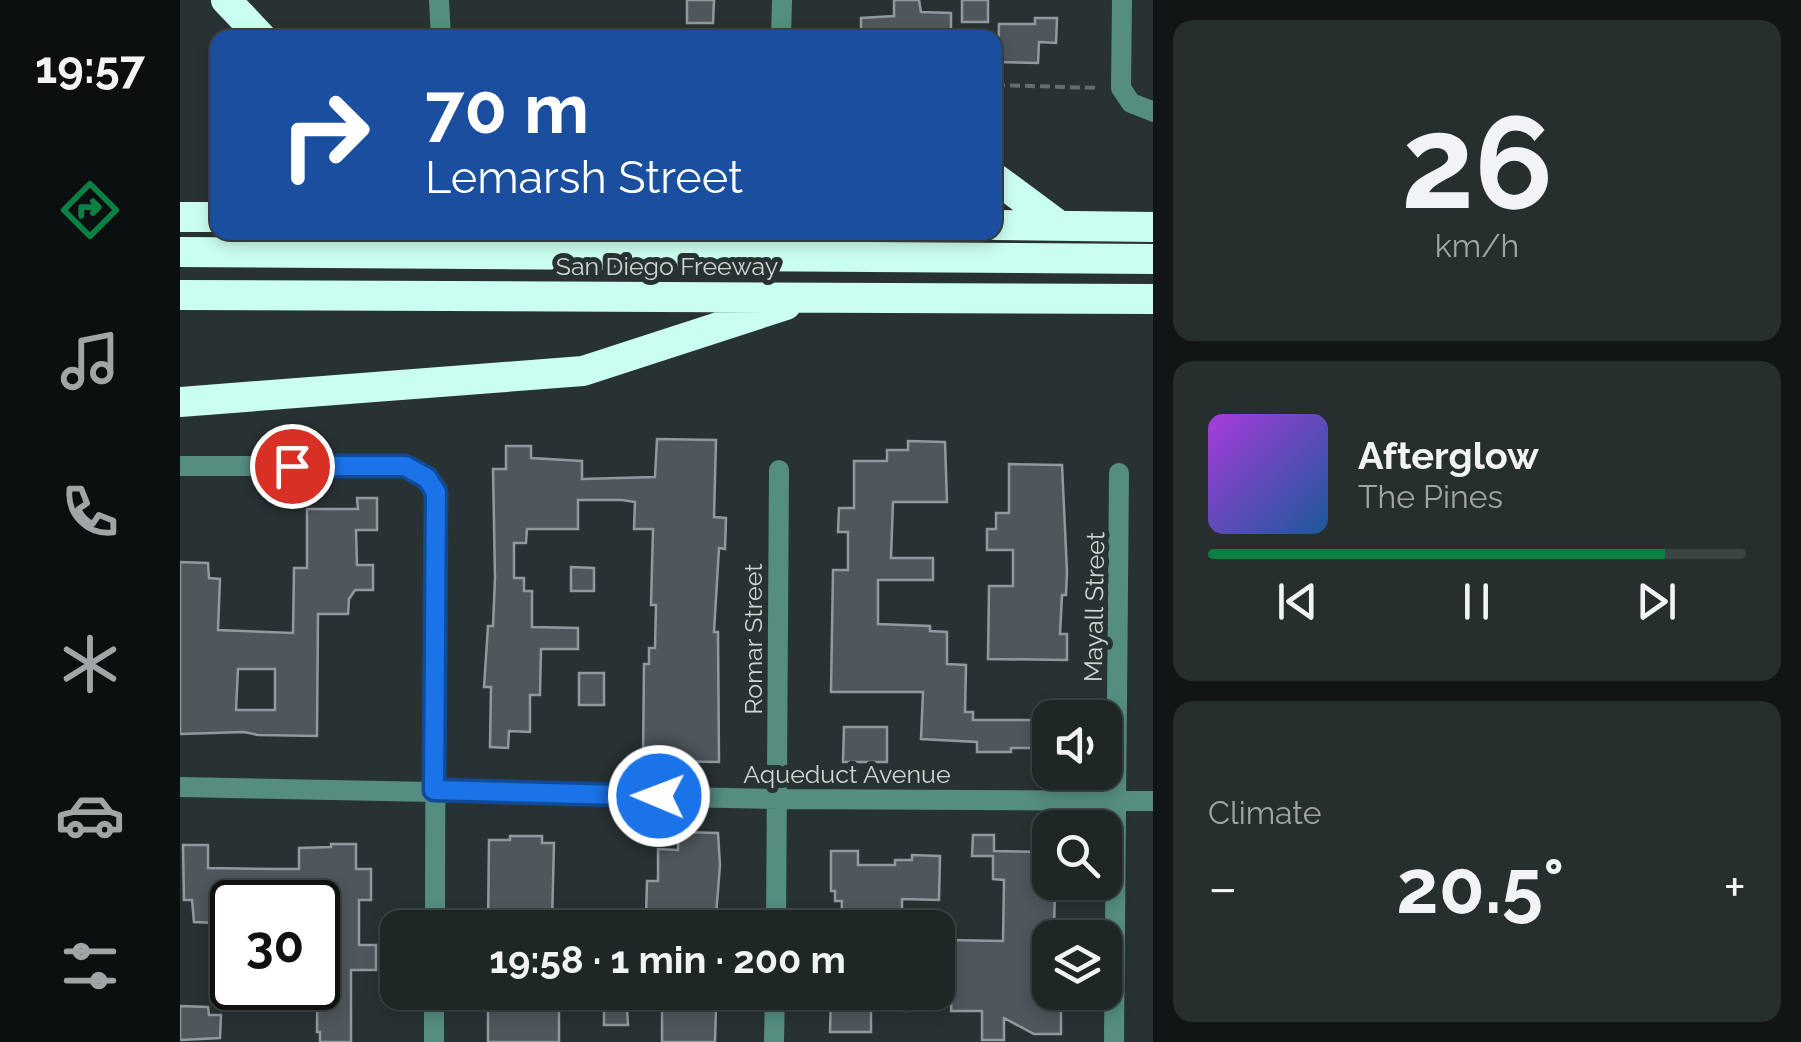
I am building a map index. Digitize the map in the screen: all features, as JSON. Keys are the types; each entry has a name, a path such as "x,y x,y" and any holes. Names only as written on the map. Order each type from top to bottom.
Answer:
{"highway":[{"path":"226,0 254,30"},
{"path":"1002,183 1060,226"},
{"path":"180,217 210,217"},
{"path":"1002,225 1153,226"},
{"path":"180,252 1153,259"},
{"path":"180,269 1153,276"},
{"name":"San Diego Freeway","path":"180,295 1153,298"},
{"path":"180,402 584,370 813,296"}],"street":[{"path":"439,0 441,30"},
{"path":"781,30 782,0"},
{"path":"1122,0 1126,96 1153,111"},
{"path":"180,466 405,466 427,478 436,492 434,910"},
{"name":"Romar Street","path":"776,910 779,470"},
{"name":"Mayall Street","path":"1114,1042 1119,473"},
{"name":"Aqueduct Avenue","path":"180,787 779,799 1153,800"},
{"path":"434,1010 434,1042"},
{"path":"774,1042 775,1010"}],"path":[{"path":"1002,86 1126,96"}],"building":[{"path":"687,0 714,0 713,23 687,23"},
{"path":"894,0 919,0 921,12 951,13 951,30 861,30 861,18 894,16"},
{"path":"962,0 988,0 988,22 962,22"},
{"path":"1035,18 1057,18 1056,43 1039,42 1038,63 1002,62 999,24 1035,24"},
{"path":"657,439 716,440 714,517 726,518 725,549 719,548 714,632 718,632 719,762 643,761 644,664 649,664 649,648 655,648 656,605 651,605 653,529 634,529 635,502 622,500 578,500 578,529 527,529 526,543 514,543 514,578 524,578 524,591 532,591 532,627 578,628 578,649 541,649 540,695 530,695 530,732 509,731 508,748 490,747 491,687 484,687 495,578 493,469 506,469 506,446 531,446 531,458 582,461 582,479 655,477"},
{"path":"908,441 945,442 947,502 893,502 891,558 933,558 933,580 878,580 878,624 930,626 930,631 947,632 947,664 966,665 965,712 973,712 973,720 1032,720 1032,748 977,752 977,742 921,739 923,692 831,692 833,570 848,570 848,532 838,532 839,508 854,508 854,461 887,461 887,450 908,450"},
{"path":"1009,464 1062,465 1067,572 1060,634 1067,634 1067,660 988,659 989,586 1013,586 1013,550 987,550 987,529 996,529 996,513 1009,513"},
{"path":"357,498 377,498 377,530 356,530 357,565 373,565 373,590 355,590 349,599 348,614 318,614 317,736 180,734 180,562 208,563 209,578 220,579 218,630 293,633 294,568 307,568 307,509 358,509","holes":["238,669 275,669 275,710 236,710"]},
{"path":"571,567 594,568 594,591 571,591"},
{"path":"579,673 604,673 604,705 579,705"},
{"path":"844,727 887,727 887,762 843,762"},
{"path":"678,832 718,833 716,910 646,910 647,881 658,881 658,849 678,850"},
{"path":"973,835 994,835 994,851 1032,852 1032,900 1055,900 1054,920 1032,920 1032,1010 1061,1010 1061,1034 1034,1034 1004,1018 1004,1040 982,1040 982,1011 951,1011 955,1010 955,940 1003,941 1004,880 993,879 993,856 972,856"},
{"path":"510,836 542,836 542,843 554,843 552,910 488,910 489,840 510,840"},
{"path":"356,844 356,869 371,869 371,900 359,900 359,945 376,945 376,970 351,970 351,1042 320,1042 317,1032 317,1010 340,1010 340,880 210,880 210,923 194,922 192,900 184,900 183,845 208,845 208,868 299,869 299,848"},
{"path":"831,851 858,851 858,865 895,865 895,860 912,860 912,855 940,856 939,900 902,899 902,910 842,910 842,901 835,901 835,891 831,891"},
{"path":"180,1006 208,1007 209,1015 221,1015 220,1038 180,1040"},
{"path":"488,1010 559,1010 559,1042 488,1042"},
{"path":"604,1010 627,1010 628,1025 604,1025"},
{"path":"662,1010 716,1010 715,1042 662,1042"},
{"path":"831,1010 871,1010 871,1032 830,1032"}],"route":[{"path":"292,466 405,466 427,478 436,492 434,790 659,796"}]}
